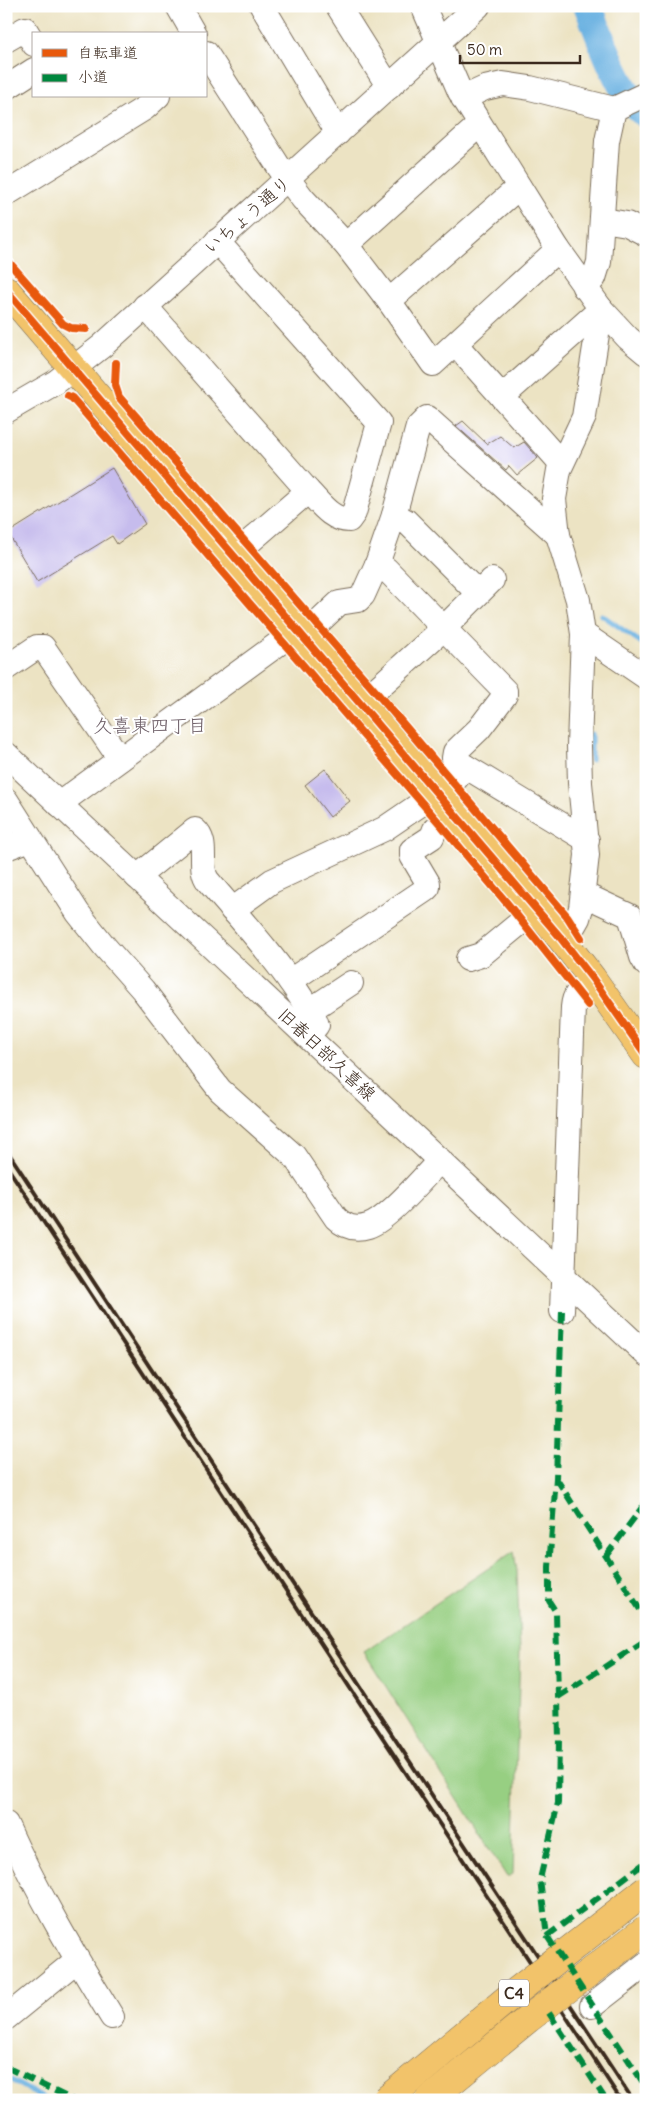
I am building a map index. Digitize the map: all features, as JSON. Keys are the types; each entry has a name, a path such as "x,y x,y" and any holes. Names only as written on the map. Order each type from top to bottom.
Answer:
{"main road":[{"path":"6,290 75,368 233,556 560,936 646,1055"},
{"name":"C4","path":"386,2100 513,1994 646,1890"},
{"name":"C4","path":"429,2100 528,2019 646,1929"}],"street":[{"path":"178,6 193,32"},
{"path":"262,6 338,133"},
{"path":"338,6 389,87"},
{"path":"423,6 437,42 463,98 558,249 601,309 646,354"},
{"name":"いちょう通り","path":"6,411 56,382 102,346 217,241 288,180 478,6"},
{"path":"208,56 288,180 346,245 389,301 433,364 456,345 558,249"},
{"path":"6,88 32,71"},
{"path":"463,98 485,88 503,84 530,88 614,109 646,94"},
{"path":"6,194 145,108 156,98"},
{"path":"584,286 594,278 597,271 603,220 607,141 614,109"},
{"path":"346,245 479,125"},
{"path":"389,301 519,187"},
{"path":"603,220 627,224 646,234"},
{"path":"145,306 308,491 332,516 342,520 349,520 354,513 379,423 217,241"},
{"path":"502,397 601,309"},
{"path":"560,936 574,925 578,918 587,855 587,840 580,783 579,746 583,634 578,600 558,535 554,499 562,463 584,416 601,309"},
{"path":"456,345 562,463"},
{"path":"59,804 300,633 339,603 358,600 363,595 377,564 394,515 418,427 427,418 558,535"},
{"path":"233,556 308,491"},
{"path":"361,704 443,629 485,587 406,521 394,515"},
{"path":"377,564 386,569 505,691 505,695 479,729 455,752 454,758 587,840"},
{"path":"583,634 646,677"},
{"path":"6,668 36,647 44,647 120,759"},
{"name":"旧春日部久喜線","path":"6,754 646,1354"},
{"path":"232,910 272,881 384,829 438,793 466,767"},
{"path":"6,800 78,913 143,990 220,1090 294,1156 342,1224 351,1228 376,1222 440,1160"},
{"path":"290,981 425,890 428,883 412,856 412,850 432,837 435,829 457,816"},
{"path":"137,877 195,830 200,834 205,877 290,981 309,1011 316,1018 317,1025 308,1036"},
{"path":"6,848 30,838"},
{"path":"582,894 630,916 642,957 646,964"},
{"path":"468,959 481,955 537,909"},
{"path":"562,1311 574,998 579,989 592,978"},
{"path":"309,1011 351,983"},
{"path":"6,1824 25,1866 77,1960 112,2017"},
{"path":"6,2018 77,1960"},
{"path":"592,2006 646,1964"}],"green space":[{"path":"514,1551 517,1572 520,1651 513,1874 507,1877 364,1652"}],"building":[{"path":"463,421 487,444 500,436 514,448 524,442 538,458 517,475 509,466 506,470 456,426"},
{"path":"112,468 145,524 117,544 112,536 37,582 8,533"},
{"path":"325,769 350,801 330,817 305,785"}],"waterway":[{"path":"588,6 619,80 627,94 646,114"},
{"path":"602,615 646,646"},
{"path":"591,734 591,760"},
{"path":"6,2077 46,2100"}],"railway":[{"path":"6,1149 633,2100"},
{"path":"6,1165 621,2100"}],"marked path":[{"path":"562,1311 556,1478 549,1567 549,1601 556,1612 559,1739 558,1803 540,1879 547,1936 646,2087"},
{"path":"556,1478 646,1619"},
{"path":"606,1556 646,1502"},
{"path":"558,1697 646,1640"},
{"path":"547,1936 646,1862"},
{"path":"549,2013 606,2100"},
{"path":"6,2067 73,2100"}],"cycle path":[{"path":"6,259 63,324 71,328 86,329"},
{"path":"6,290 560,937 592,978 646,1055"},
{"path":"116,363 115,385 119,397 375,691 567,916 581,938"},
{"path":"68,396 72,398 441,825 511,908 588,1005"}],"district":[{"name":"久喜東四丁目","path":"150,725"}]}
